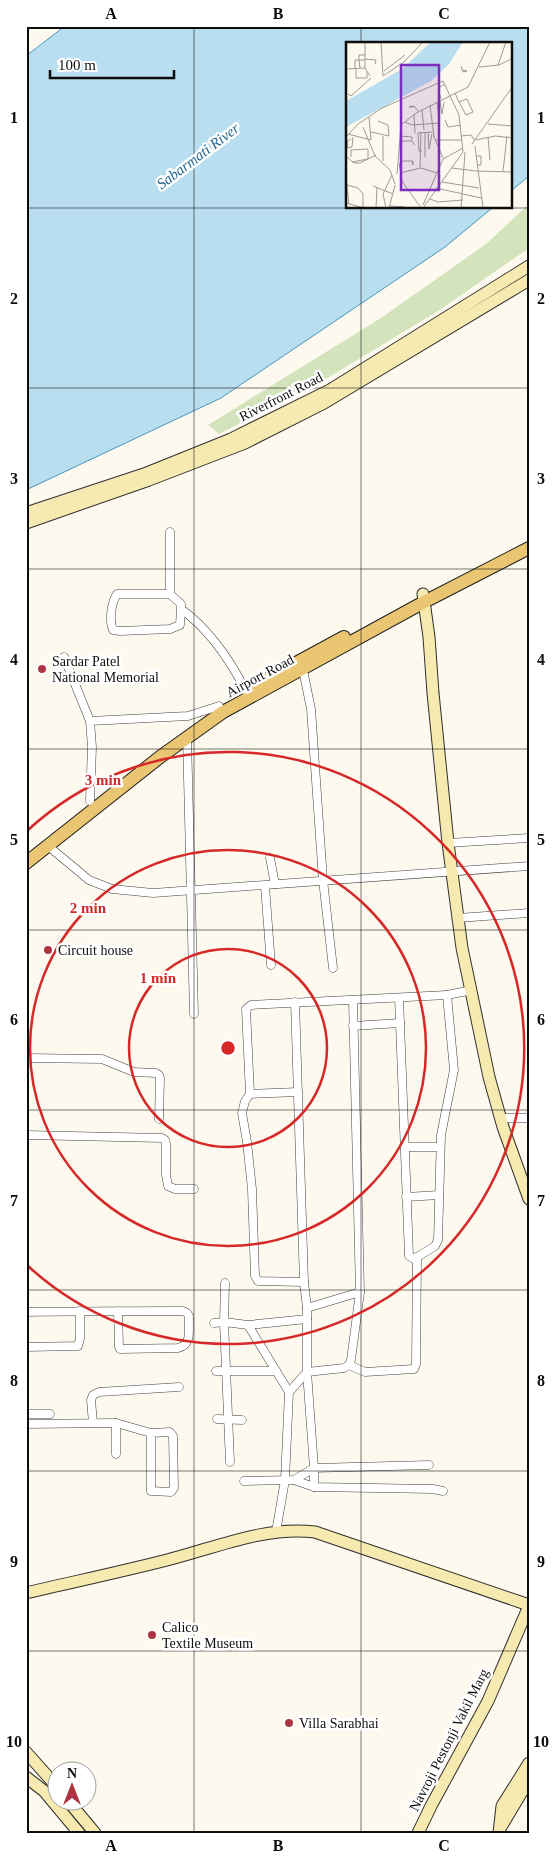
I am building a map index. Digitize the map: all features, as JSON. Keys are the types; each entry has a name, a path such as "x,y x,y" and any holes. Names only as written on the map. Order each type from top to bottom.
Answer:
{"main road":[{"name":"Airport Road","path":"26,852 156,751 219,706 425,598 528,548"},
{"name":"Airport Road","path":"26,863 47,845 223,712 303,670 425,598"}],"street":[{"name":"Riverfront Road","path":"26,513 144,474 231,439 330,390 529,266"},
{"name":"Riverfront Road","path":"26,523 149,480 246,443 324,403 529,280"},
{"path":"170,532 170,594"},
{"path":"117,594 170,594 181,604 181,609 180,625 176,627 160,630 113,630 111,625 114,599 117,594"},
{"path":"425,598 448,842 458,918 500,1118 529,1199"},
{"path":"181,609 196,620 233,667 246,691"},
{"path":"64,657 90,721 92,747 90,801"},
{"path":"303,670 310,709 322,880 332,968"},
{"path":"90,721 188,716 219,706"},
{"path":"187,738 194,1014"},
{"path":"448,842 529,838"},
{"path":"47,845 89,880 112,889 153,893 529,866"},
{"path":"270,858 275,884"},
{"path":"265,886 271,965"},
{"path":"458,918 529,913"},
{"path":"304,1282 256,1280 252,1189 242,1113 245,1101 250,1094 246,1009 251,1005 447,995 472,990"},
{"path":"399,998 409,1256 414,1259 437,1243 440,1147 454,1070 447,995"},
{"path":"349,1365 360,1292 353,1000"},
{"path":"295,1002 304,1282 307,1308 307,1372 314,1487"},
{"path":"353,1026 400,1023"},
{"path":"26,1058 102,1059 134,1072 156,1073 160,1078 159,1119"},
{"path":"250,1094 298,1092"},
{"path":"500,1118 529,1118"},
{"path":"26,1135 162,1138 166,1144 168,1186 175,1189 194,1189"},
{"path":"404,1147 440,1147"},
{"path":"406,1197 440,1195"},
{"path":"349,1365 365,1372 414,1368 416,1364 417,1257"},
{"path":"225,1283 224,1322 230,1462"},
{"path":"307,1308 360,1292"},
{"path":"26,1347 78,1346 80,1339 80,1311"},
{"path":"26,1312 118,1311 183,1312 187,1313 188,1342 178,1348 120,1348 118,1311"},
{"path":"214,1323 224,1322 248,1325 307,1319"},
{"path":"248,1325 288,1392 285,1480 276,1532"},
{"path":"26,1352 41,1352"},
{"path":"288,1392 307,1372 344,1368 349,1365"},
{"path":"216,1371 276,1371"},
{"path":"93,1423 91,1400 93,1394 99,1392 179,1387"},
{"path":"26,1414 50,1414"},
{"path":"217,1419 242,1420"},
{"path":"116,1422 116,1454"},
{"path":"26,1424 116,1422 151,1433 170,1432 173,1434 174,1488 171,1492 151,1490 151,1433"},
{"path":"294,1480 314,1468 429,1466"},
{"path":"244,1481 294,1480 314,1487 433,1489 442,1491"},
{"path":"26,1593 167,1560 247,1537 295,1530 315,1532 529,1605"},
{"name":"Navroji Pestonji Vakil Marg","path":"418,1833 488,1701 529,1605"},
{"path":"29,1761 48,1779"},
{"path":"499,1833 502,1806 529,1763"},
{"path":"26,1777 44,1791 80,1833"},
{"path":"499,1833 529,1780"},
{"path":"507,1833 529,1793"},
{"path":"77,1812 95,1833"}],"green space":[{"path":"529,204 529,248 438,311 326,379 219,434 208,425 381,318 486,244"}],"water":[{"name":"Sabarmati River","path":"65,26 529,26 529,176 512,190 512,42 346,42 346,209 491,209 445,247 221,398 26,490 26,56"}],"place":[{"name":"Sardar Patel National Memorial","path":"42,669"},
{"name":"Circuit house","path":"48,950"},
{"name":"Calico Textile Museum","path":"152,1635"},
{"name":"Villa Sarabhai","path":"289,1723"}]}
